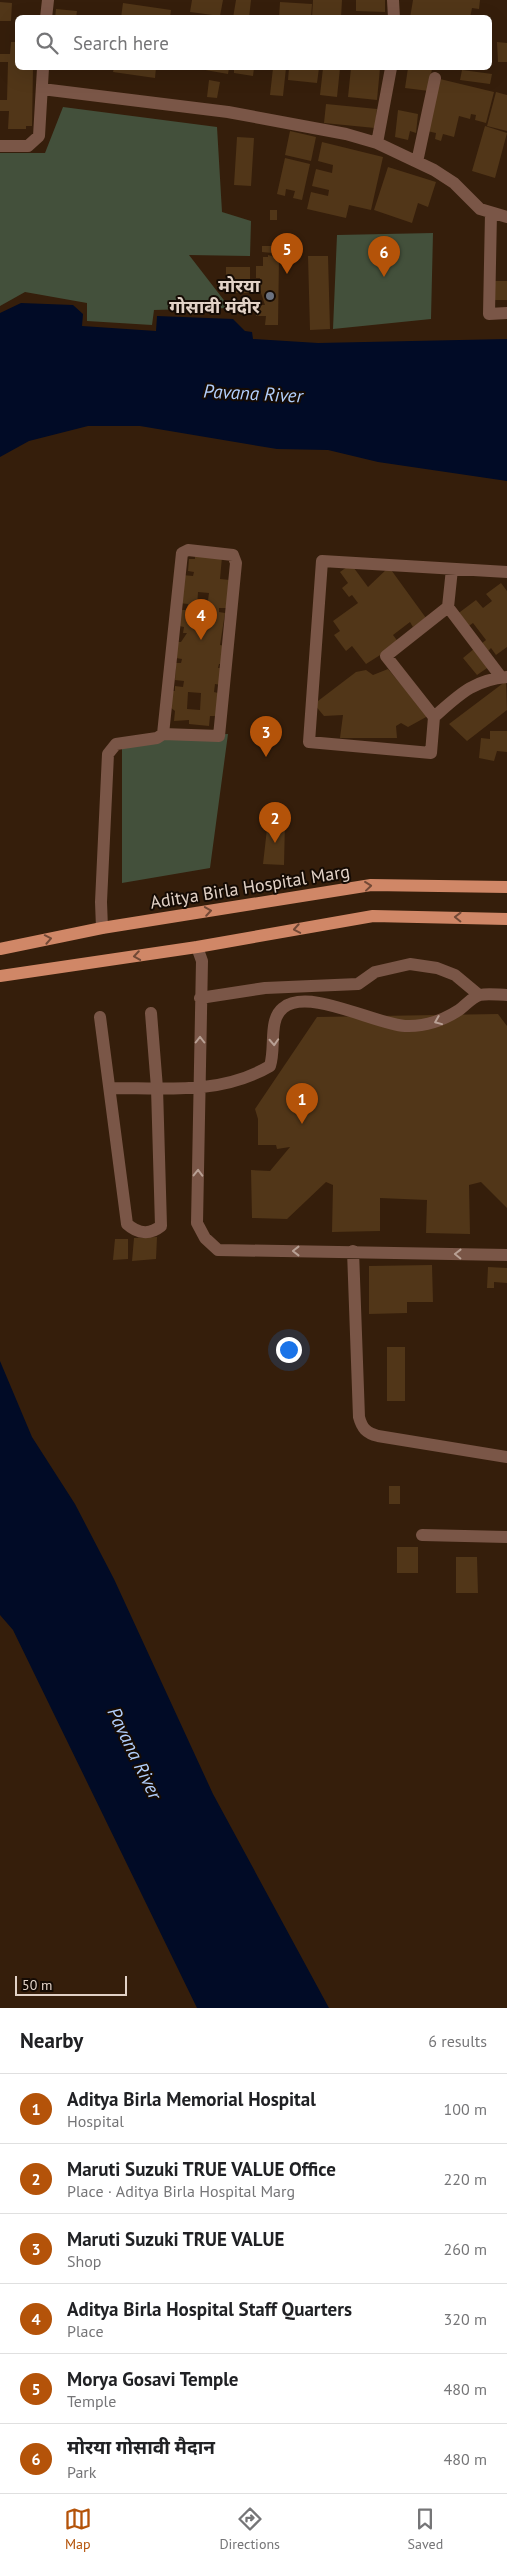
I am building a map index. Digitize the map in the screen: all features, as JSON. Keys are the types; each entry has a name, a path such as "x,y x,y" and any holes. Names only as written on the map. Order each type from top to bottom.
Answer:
{"main road":[{"name":"Aditya Birla Hospital Marg","path":"0,949 102,928 371,885 507,887"},
{"path":"0,976 197,947 373,916 507,919"}],"street":[{"path":"46,15 48,0"},
{"path":"393,0 394,15"},
{"path":"0,146 28,146 36,141 40,130 43,70"},
{"path":"377,143 390,70"},
{"path":"417,162 435,78"},
{"path":"42,89 228,112 346,134 377,143 417,162 454,183 480,210 507,217"},
{"path":"491,213 489,314 507,313"},
{"path":"102,928 105,762 108,754 116,744 158,738 163,734 218,736 236,563 233,555 188,550 183,551 180,556 163,734"},
{"path":"448,607 386,656 434,717 431,753 309,742 322,561 507,572"},
{"path":"452,569 448,607 504,677"},
{"path":"434,717 468,687 484,680 504,677"},
{"path":"197,947 202,961 197,1224 205,1238 218,1250 507,1255"},
{"path":"200,998 265,988 358,984 376,972 410,964 437,968 455,975 478,995"},
{"path":"110,1088 199,1089 254,1075 270,1066 274,1052 273,1024 283,1008 300,1001 343,1008 377,1020 404,1026 435,1024 459,1010 478,995 507,995"},
{"path":"100,1017 127,1224 133,1230 144,1233 154,1232 161,1226 157,1088 151,1013"},
{"path":"353,1251 359,1417 362,1427 368,1433 378,1436 507,1457"},
{"path":"422,1535 507,1537"}],"green space":[{"path":"63,107 217,127 222,212 251,221 250,256 189,255 230,308 154,310 152,325 87,321 87,303 25,292 0,306 0,153 45,153"},
{"path":"433,233 431,319 333,329 337,235"},
{"path":"228,734 210,868 122,883 122,738"}],"water":[{"name":"Pavana River","path":"21,303 73,305 83,314 82,326 156,331 157,316 233,319 245,331 252,332 253,339 318,343 507,339 507,481 378,462 328,450 277,449 140,426 88,426 29,441 0,457 0,313"},
{"name":"Pavana River","path":"0,1361 32,1437 75,1504 114,1579 213,1794 329,2008 197,2008 13,1630 0,1615"}],"building":[{"path":"192,0 223,0 220,15 190,12"},
{"path":"236,0 251,0 249,15 234,15"},
{"path":"313,0 342,0 341,15 312,15"},
{"path":"356,0 385,0 385,12 356,11"},
{"path":"413,0 480,0 479,9 472,8 471,15 410,15"},
{"path":"0,2 12,3 11,21 0,21"},
{"path":"280,2 312,4 311,15 279,15"},
{"path":"123,3 171,10 170,15 121,15"},
{"path":"56,9 77,11 76,15 55,15"},
{"path":"11,42 15,42 15,70 33,70 32,126 26,126 26,129 8,129 9,111 0,111 0,100 7,100 8,62 0,62 0,54 10,54"},
{"path":"497,42 507,43 507,62 498,62"},
{"path":"114,70 156,70 155,78 113,72"},
{"path":"205,70 229,70 228,74"},
{"path":"234,70 254,70 253,76 234,73"},
{"path":"273,70 286,70 283,96 270,95"},
{"path":"289,70 319,70 317,83 288,80"},
{"path":"323,70 340,70 337,97 320,95"},
{"path":"351,70 380,70 377,100 348,97"},
{"path":"408,70 432,70 429,91 405,88"},
{"path":"462,70 492,74 490,84 460,80"},
{"path":"440,79 494,92 486,123 475,120 476,115 471,114 470,119 459,116 454,137 443,134 441,141 435,139 436,133 427,131"},
{"path":"209,80 220,82 217,98 207,97"},
{"path":"496,92 507,95 507,131 487,126"},
{"path":"326,104 377,109 375,128 324,123"},
{"path":"398,110 418,114 416,133 410,131 408,140 395,137"},
{"path":"485,126 507,133 495,178 472,171"},
{"path":"290,131 316,137 311,161 285,155"},
{"path":"237,137 254,138 251,186 234,185"},
{"path":"322,142 383,157 371,210 349,205 346,218 307,209 311,192 328,196 329,190 312,186 316,169 332,173 333,165 318,161"},
{"path":"285,158 310,164 302,200 293,198 295,191 286,189 285,196 277,194"},
{"path":"388,167 436,182 428,207 418,203 412,223 374,210"},
{"path":"270,210 277,210 277,220 270,220"},
{"name":"मोरया गोसावी मंदीर","path":"262,246 273,246 272,253 262,252"},
{"name":"मोरया गोसावी मंदीर","path":"268,255 279,258 278,325 265,325 266,316 256,316 256,305 265,305 259,287 260,278 256,278 256,266 263,266 263,257 268,257"},
{"path":"308,256 328,256 330,329 310,330"},
{"name":"मोरया गोसावी मंदीर","path":"226,267 250,267 250,293 226,293"},
{"path":"493,281 507,281 507,300 493,300"},
{"path":"195,554 222,557 220,579 230,580 227,608 219,608 219,612 225,613 220,645 225,646 224,664 219,664 218,668 223,668 221,685 215,684 214,692 218,693 216,716 210,716 209,726 189,724 189,720 174,721 175,711 170,707 172,691 175,691 175,686 183,687 184,681 175,680 176,663 181,663 182,659 176,658 177,642 181,642 187,633 183,633 184,627 179,626 181,610 187,610 188,604 179,603 182,575 193,576 194,572 188,571 189,559 195,559","holes":["198,592 209,593 207,608 197,607","188,692 201,693 200,710 187,709"]},
{"path":"351,564 368,587 389,567 426,618 413,627 410,622 393,635 399,643 366,664 352,646 346,651 334,635 340,631 333,621 358,603 352,595 349,597 342,588 348,583 340,572"},
{"path":"501,583 507,591 507,647 496,655 491,648 487,652 481,644 486,640 473,623 466,628 456,615 476,600 483,608 492,601 486,594"},
{"path":"475,648 490,666 477,675 463,658"},
{"path":"388,669 428,716 408,727 401,723 396,726 397,738 340,738 343,715 324,716 314,704 356,672 366,670 373,675"},
{"path":"506,681 507,710 467,741 449,724"},
{"path":"490,731 507,731 507,752 497,751 494,761 479,758 481,738 490,739"},
{"path":"268,820 285,821 284,865 263,864"},
{"path":"498,1014 507,1026 507,1208 481,1182 469,1185 470,1234 426,1233 427,1200 380,1198 380,1231 332,1232 333,1185 326,1182 287,1219 252,1218 251,1170 270,1171 290,1147 277,1149 276,1145 258,1145 258,1119 255,1109 317,1017"},
{"path":"157,1237 156,1259 132,1261 134,1238"},
{"path":"115,1239 128,1239 128,1259 113,1260"},
{"path":"432,1265 433,1302 407,1302 407,1313 369,1314 369,1266"},
{"path":"488,1267 507,1268 507,1283 494,1282 494,1288 487,1288"},
{"path":"387,1347 405,1347 405,1401 387,1401"},
{"path":"389,1486 400,1486 400,1504 389,1504"},
{"path":"397,1547 418,1547 418,1573 397,1573"},
{"path":"456,1557 477,1557 478,1593 456,1593"}],"place":[{"name":"Morya Gosavi Temple","path":"287,274"},
{"name":"मोरया गोसावी मैदान","path":"384,277"},
{"name":"मोरया गोसावी मंदीर","path":"270,296"},
{"name":"Aditya Birla Hospital Staff Quarters","path":"201,640"},
{"name":"Maruti Suzuki TRUE VALUE","path":"266,757"},
{"name":"Maruti Suzuki TRUE VALUE Office","path":"275,843"},
{"name":"Aditya Birla Memorial Hospital","path":"302,1124"}]}
